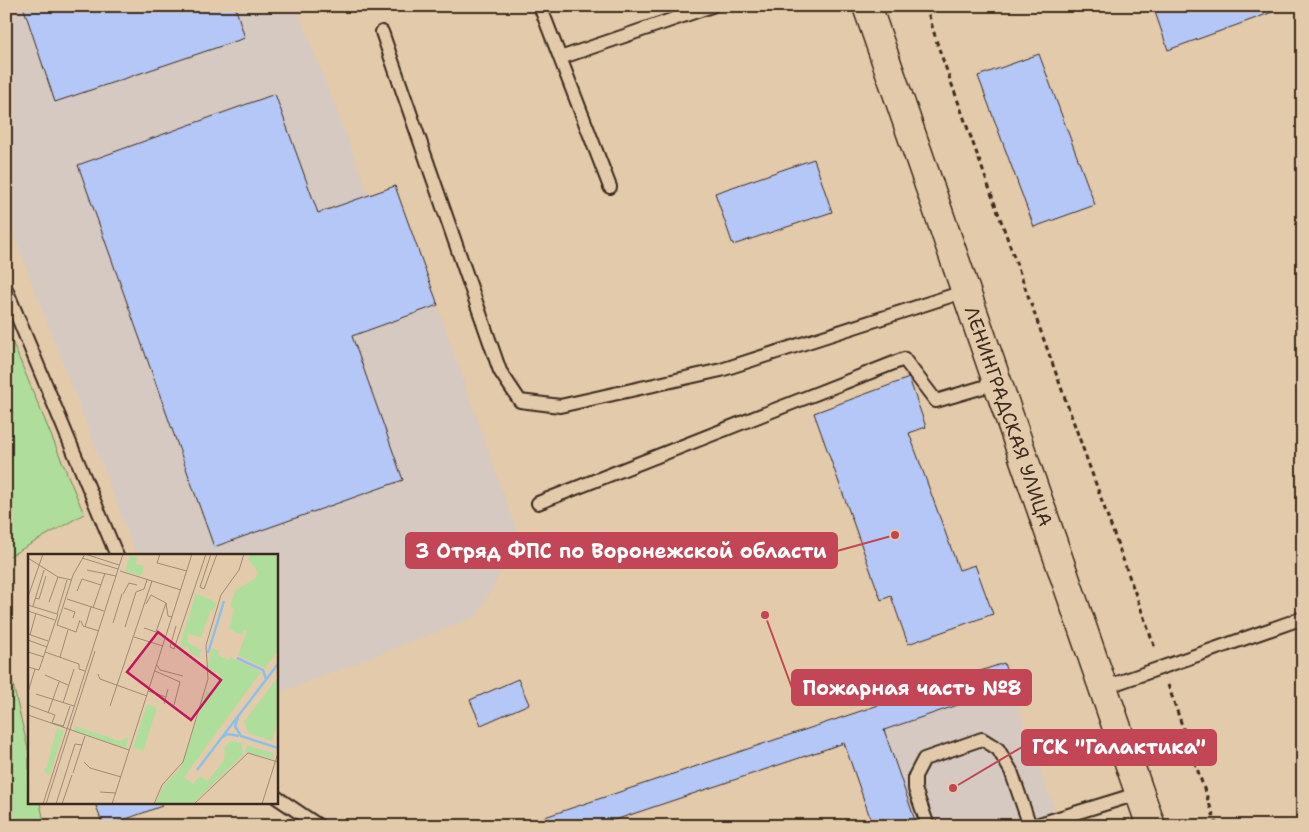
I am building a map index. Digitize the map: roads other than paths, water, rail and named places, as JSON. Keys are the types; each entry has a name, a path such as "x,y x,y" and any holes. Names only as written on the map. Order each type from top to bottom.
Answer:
{"main road":[{"name":"ЛЕНИНГРАДСКАЯ УЛИЦА","path":"867,6 1151,826"}],"lane":[{"path":"540,6 610,187"},
{"path":"560,58 712,6"},
{"path":"382,32 500,371 520,401 560,406 721,370 966,291"},
{"path":"6,289 116,554"},
{"path":"538,503 904,359 936,401 997,383"},
{"path":"1103,688 1303,618"},
{"path":"928,826 915,789 915,776 924,758 982,739 998,749 1011,771 1031,826 1140,793"},
{"path":"278,798 319,826"}],"place":[{"name":"3 Отряд ФПС по Воронежской области","path":"895,535"},
{"name":"Пожарная часть №8","path":"765,615"},
{"name":"ГСК \"Галактика\"","path":"953,788"}]}
